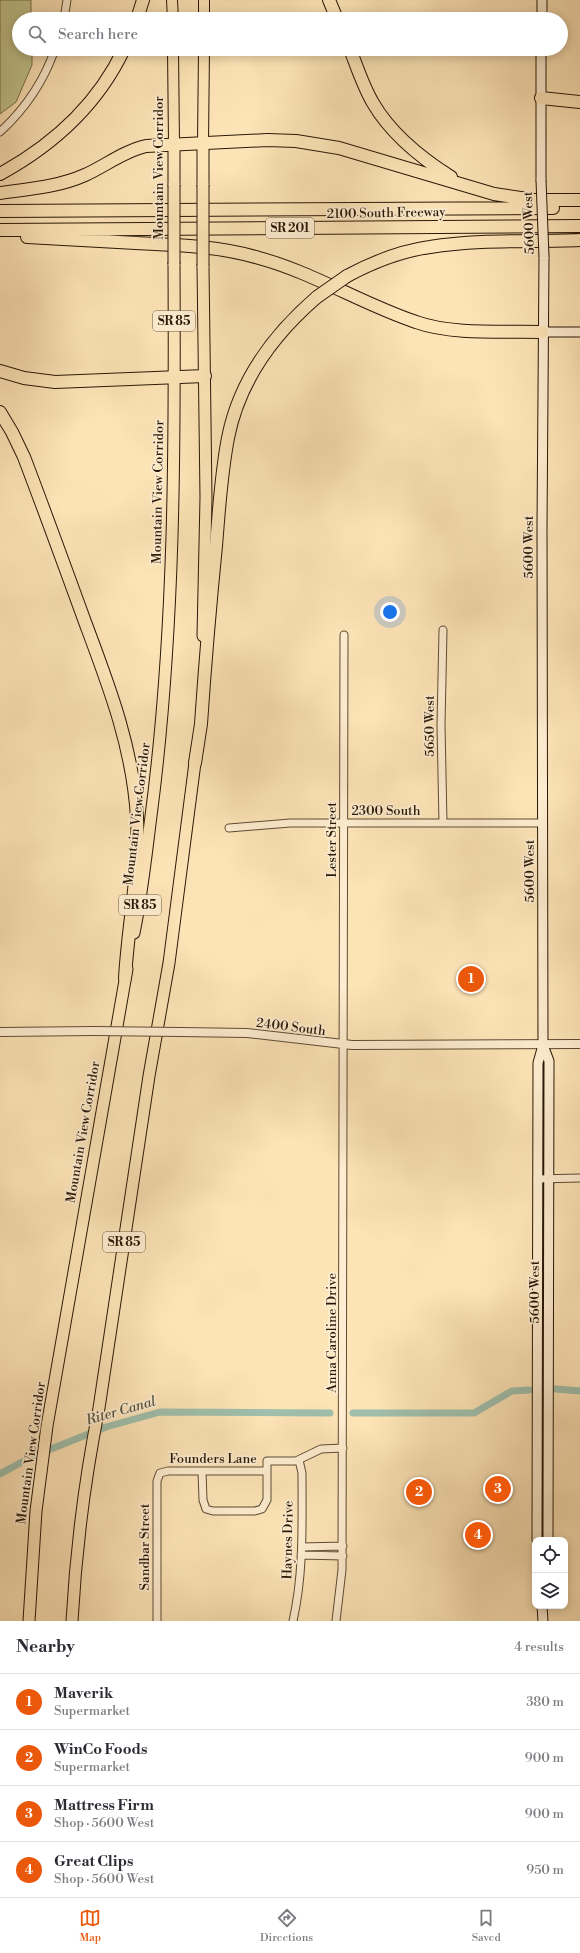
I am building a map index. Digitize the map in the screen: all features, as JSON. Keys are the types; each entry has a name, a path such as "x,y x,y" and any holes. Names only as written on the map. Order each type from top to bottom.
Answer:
{"highway":[{"path":"139,12 143,0"},
{"path":"329,0 334,12"},
{"path":"0,174 40,149 76,118 105,82 120,56"},
{"path":"353,56 373,103 394,131 429,162 470,187"},
{"path":"541,98 580,102"},
{"path":"0,193 56,185 86,174 140,148 174,144 267,140 311,142 338,148 494,194 520,198 580,200"},
{"name":"SR 85","path":"72,1621 76,1560 89,1455 99,1408 149,1076 169,963 195,762 202,667 205,570 205,376 202,143"},
{"name":"Mountain View Corridor","path":"29,1621 36,1511 47,1426 140,900 163,720 172,558 174,144"},
{"name":"2100 South Freeway","path":"0,211 580,208"},
{"name":"2100 South Freeway","path":"0,230 580,226"},
{"path":"0,236 188,245 223,249 260,258 294,269 396,314 426,325 454,330 542,332"},
{"path":"195,762 200,724 223,465 232,422 248,381 268,347 296,315 316,297 347,276 393,256 430,246 472,243 580,240"},
{"path":"0,371 29,379 55,382 205,376"},
{"path":"0,412 24,457 113,696 128,747 135,788 138,836 136,880 125,978"}],"main road":[{"path":"172,0 173,12"},
{"path":"204,0 204,12"},
{"path":"542,0 542,12"},
{"name":"Mountain View Corridor","path":"173,56 174,144"},
{"name":"SR 85","path":"202,143 204,56"},
{"name":"5600 West","path":"537,1537 538,1063 543,1045 542,332 544,257 541,180 541,56"},
{"path":"542,332 580,332"},
{"name":"5600 West","path":"543,1045 550,1061 548,1537"},
{"path":"536,1609 536,1621"},
{"path":"542,1609 543,1621"},
{"path":"548,1609 548,1621"}],"street":[{"path":"65,12 67,0"},
{"path":"3,130 18,114 38,86 52,56"},
{"name":"5650 West","path":"443,630 441,725 443,823"},
{"name":"Lester Street","path":"343,1044 344,635"},
{"name":"2300 South","path":"229,828 268,824 543,823"},
{"name":"2400 South","path":"0,1032 247,1033 343,1044 580,1044"},
{"name":"Anna Caroline Drive","path":"336,1621 342,1583 343,1044"},
{"path":"537,1179 580,1178"},
{"name":"Founders Lane","path":"160,1473 168,1471 267,1471 267,1461 299,1460 321,1449 343,1448"},
{"name":"Haynes Drive","path":"293,1621 300,1584 302,1547 302,1473 299,1460"},
{"path":"202,1471 203,1500 205,1508 213,1511 255,1511 262,1509 267,1500 267,1471"},
{"name":"Sandbar Street","path":"157,1621 156,1481 160,1473"},
{"path":"302,1547 342,1546"},
{"path":"301,1555 342,1556"}],"green space":[{"path":"0,0 31,0 31,12 12,12 12,56 32,56 32,65 16,102 0,114"}],"waterway":[{"name":"Riter Canal","path":"556,1389 580,1391"},
{"name":"Riter Canal","path":"353,1413 474,1413 512,1391 529,1390"},
{"name":"Riter Canal","path":"0,1474 31,1457 106,1427 160,1412 330,1413"}],"place":[{"name":"Maverik","path":"471,979"},
{"name":"Mattress Firm","path":"498,1489"},
{"name":"WinCo Foods","path":"419,1492"},
{"name":"Great Clips","path":"478,1535"}]}
